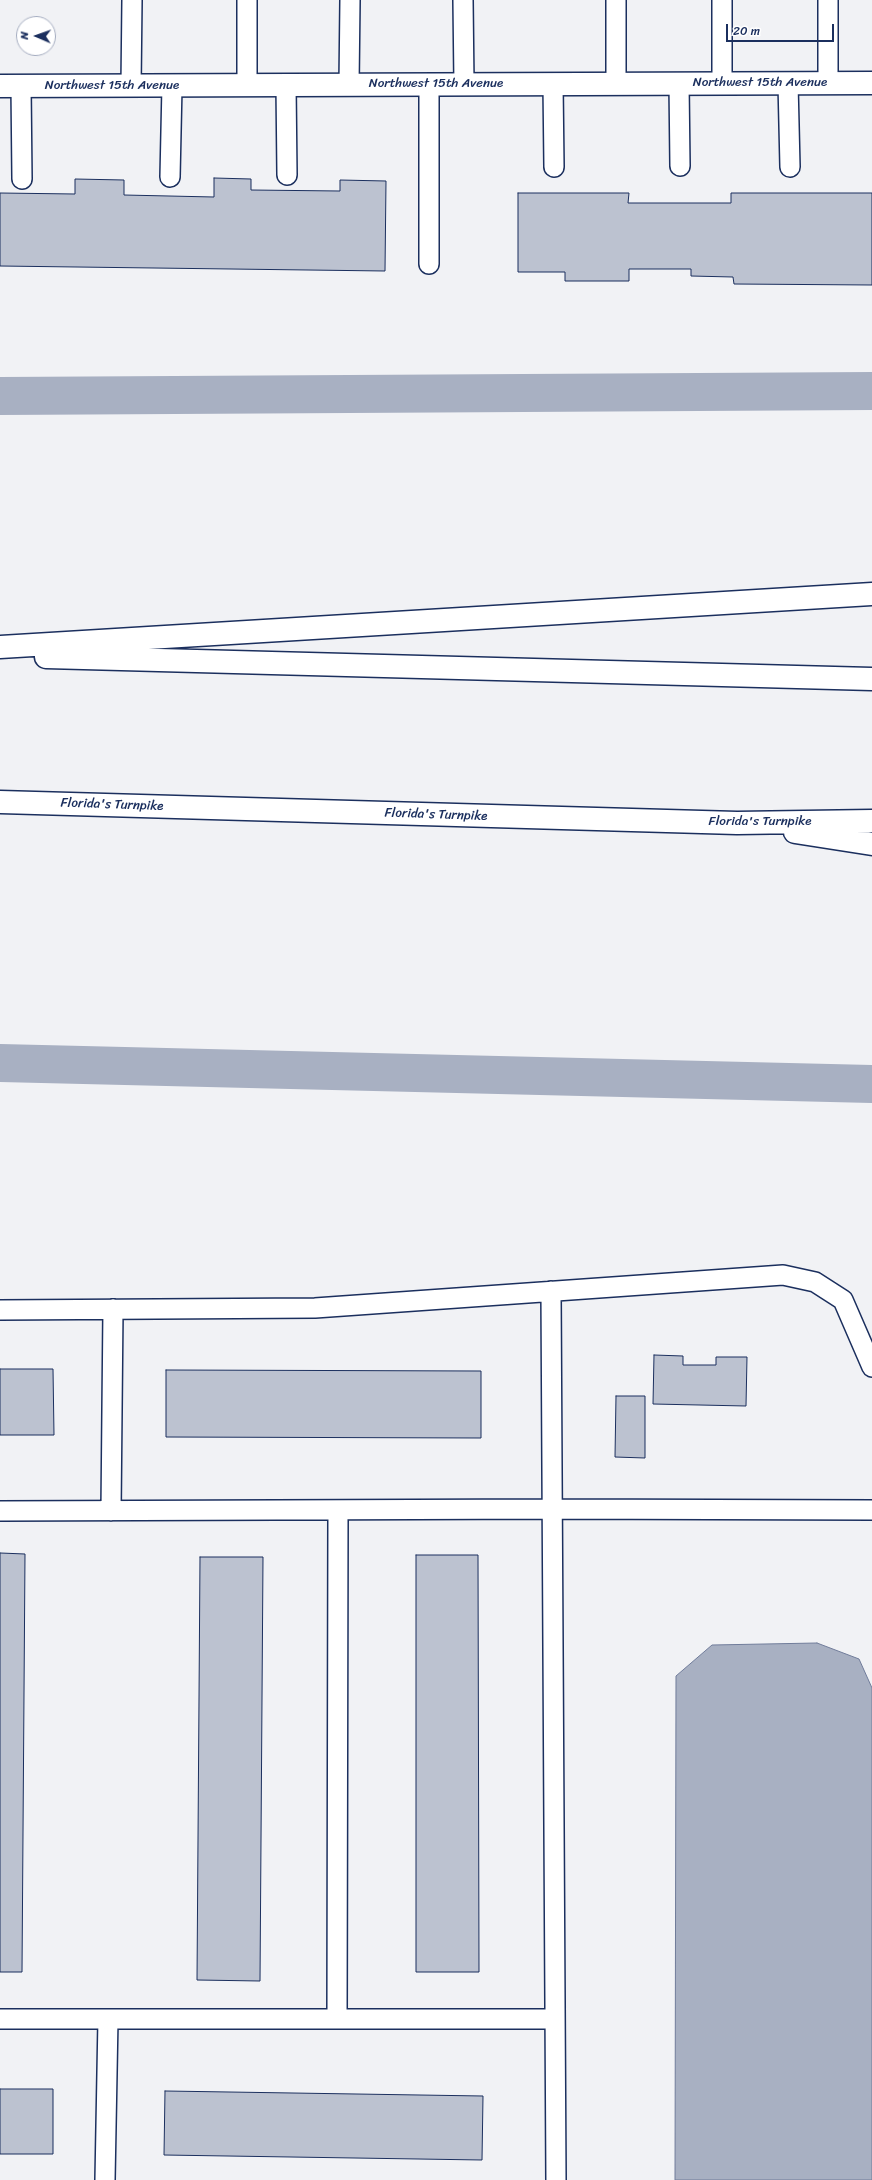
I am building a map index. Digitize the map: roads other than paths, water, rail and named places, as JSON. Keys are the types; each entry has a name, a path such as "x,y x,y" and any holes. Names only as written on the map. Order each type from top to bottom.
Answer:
{"main road":[{"name":"Northwest 15th Avenue","path":"0,86 872,83"},
{"path":"0,647 872,594"},
{"path":"0,655 872,679"},
{"name":"Florida's Turnpike","path":"0,802 737,823 872,821"},
{"path":"737,823 872,844"}],"lane":[{"path":"131,86 132,0"},
{"path":"246,0 247,86"},
{"path":"349,85 350,0"},
{"path":"463,0 464,84"},
{"path":"616,0 616,84"},
{"path":"722,0 722,83"},
{"path":"828,0 828,83"},
{"path":"680,83 680,166"},
{"path":"788,83 790,167"},
{"path":"429,264 430,84"},
{"path":"553,84 554,167"},
{"path":"286,85 287,175"},
{"path":"21,86 22,179"},
{"path":"170,177 172,86"},
{"path":"0,1310 315,1308 783,1275 815,1282 843,1300 872,1367"},
{"path":"551,1291 556,2180"},
{"path":"111,1510 113,1309"},
{"path":"0,1511 552,1508 872,1510"},
{"path":"337,2019 338,1510"},
{"path":"0,2019 555,2019"},
{"path":"104,2180 108,2019"}],"water":[{"path":"817,1643 859,1659 872,1688 872,2180 675,2180 676,1676 712,1645"}],"waterway":[{"path":"0,396 872,391"},
{"path":"0,1063 872,1084"}]}
